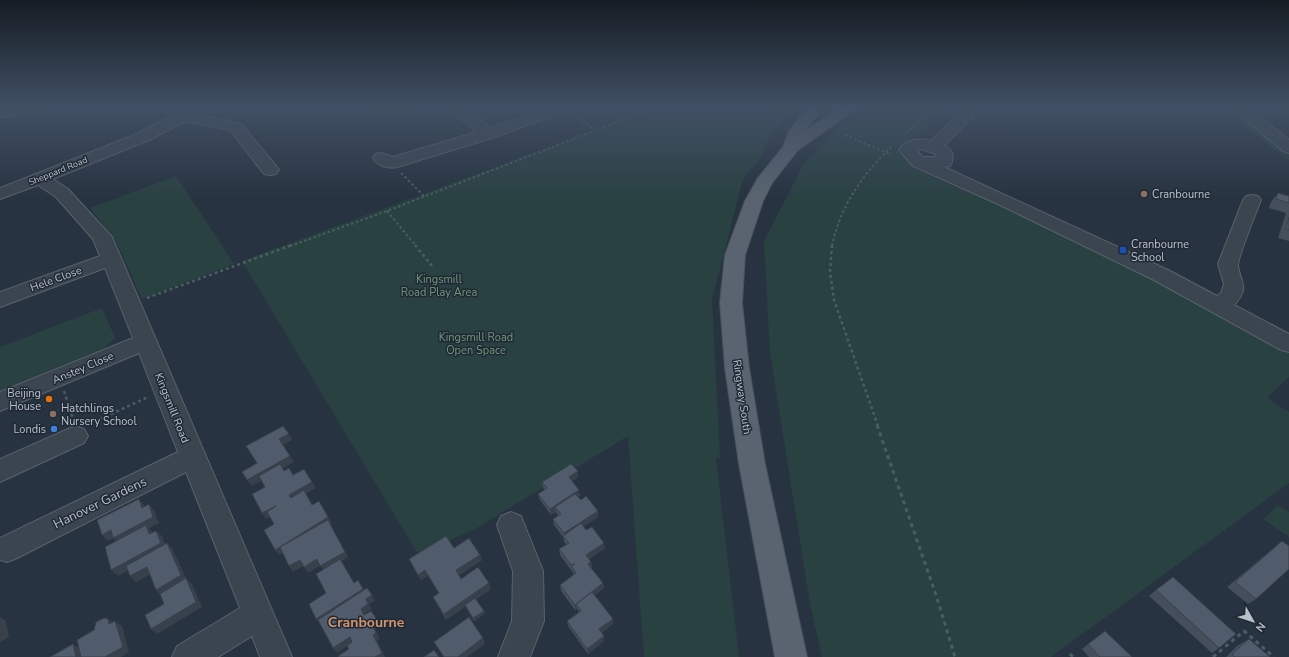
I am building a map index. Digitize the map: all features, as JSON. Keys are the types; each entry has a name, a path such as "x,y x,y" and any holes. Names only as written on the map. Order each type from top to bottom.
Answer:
{"main road":[{"name":"Ringway South","path":"791,148 795,137"},
{"name":"Ringway South","path":"791,657 752,464 737,368 731,303 735,255 754,202 764,182 791,148 808,137"}],"street":[{"name":"Sheppard Road","path":"0,194 146,137"},
{"path":"243,137 270,170"},
{"path":"386,161 479,137"},
{"path":"945,137 934,148 944,151 944,162 919,162 1161,275 1289,344"},
{"path":"1275,137 1289,148"},
{"name":"Kingsmill Road","path":"40,178 62,193 102,237 144,342 276,657"},
{"path":"1220,306 1230,296 1234,284 1228,264 1252,200"},
{"name":"Hele Close","path":"0,300 111,260"},
{"name":"Anstey Close","path":"0,402 144,342"},
{"path":"0,470 79,426"},
{"name":"Hanover Gardens","path":"7,549 192,457"},
{"path":"511,525 528,571 528,621 514,657"},
{"path":"188,657 259,614"}],"path":[{"path":"146,298 387,211 581,137"},
{"path":"849,137 886,152"},
{"path":"896,143 866,172 852,192 842,211 832,250 830,273 834,300 934,590 955,657"},
{"path":"386,161 424,196"},
{"path":"387,211 432,266"},
{"path":"64,390 79,426 148,398"},
{"path":"1213,657 1244,631 1274,657"}],"green space":[{"name":"Kingsmill Road Open Space","path":"578,137 769,137 761,157 743,179 712,299 720,459 716,458 739,657 644,657 628,436 477,528 418,554 242,261"},
{"path":"829,137 917,137 904,151 915,169 1036,221 1172,288 1289,350 1289,377 1267,398 1289,412 1289,483 1051,657 822,657 810,604 770,353 764,241 803,165"},
{"path":"1258,137 1272,137 1289,150 1289,161"},
{"path":"176,176 234,264 142,299 115,239 90,208"},
{"path":"102,308 115,338 104,348 41,374 44,376 0,392 0,347"},
{"path":"1278,505 1289,512 1289,537 1263,519"}],"building":[{"path":"1278,193 1289,196 1289,203 1276,199"},
{"path":"1289,217 1289,230 1286,229"},
{"path":"283,426 289,434 279,439 290,456 247,480 242,472 257,463 246,446"},
{"path":"280,464 284,471 289,468 293,475 304,469 312,482 289,495 291,498 304,490 312,505 319,501 328,517 275,550 264,530 274,524 267,512 276,506 262,513 252,494 265,487 259,476"},
{"path":"571,464 578,471 569,477 579,490 550,509 538,494 547,488 542,482"},
{"path":"575,494 581,500 586,496 598,511 564,533 553,519 561,514 555,507"},
{"path":"139,499 142,508 149,504 153,517 113,538 111,530 102,535 97,520"},
{"path":"328,520 345,552 320,566 317,559 304,567 300,560 289,566 280,547"},
{"path":"581,523 586,530 592,527 604,543 586,555 591,562 588,564 603,583 575,605 560,585 576,573 571,566 575,564 571,565 559,549 569,543 563,536"},
{"path":"146,525 149,534 156,531 161,543 111,570 105,547"},
{"path":"446,536 454,548 469,538 480,555 456,570 461,579 478,567 489,583 444,614 433,597 439,593 425,570 418,575 409,559"},
{"path":"1282,541 1289,546 1289,569 1256,599 1235,582"},
{"path":"167,543 181,575 156,590 147,567 130,576 126,566"},
{"path":"340,559 354,583 358,580 363,589 316,619 309,604 326,593 316,574"},
{"path":"1173,577 1236,634 1219,648 1156,590"},
{"path":"186,578 196,602 151,629 145,615 164,604 160,594"},
{"path":"367,588 372,595 366,599 368,604 361,609 364,615 371,611 376,618 367,625 371,623 376,633 373,635 382,653 375,657 339,657 338,656 349,649 347,646 352,642 350,637 333,648 318,620"},
{"path":"592,592 613,619 599,629 604,636 587,649 567,621 581,611 576,604"},
{"path":"475,598 484,611 473,618 465,605"},
{"path":"469,617 483,638 458,657 444,657 434,642"},
{"path":"104,618 108,619 109,624 115,621 123,647 105,657 81,657 77,640 94,630 96,622"},
{"path":"1105,631 1132,657 1100,657 1088,644"},
{"path":"1249,639 1270,657 1235,657 1232,654"},
{"path":"73,644 76,657 50,657"},
{"path":"434,650 439,657 424,657"}],"place":[{"name":"Cranbourne","path":"1144,194"},
{"name":"Cranbourne School","path":"1123,250"},
{"name":"Beijing House","path":"49,399"},
{"name":"Hatchlings Nursery School","path":"53,414"},
{"name":"Londis","path":"54,429"}],"district":[{"name":"Cranbourne","path":"366,622"}],"park label":[{"name":"Kingsmill Road Play Area","path":"439,285"}]}
